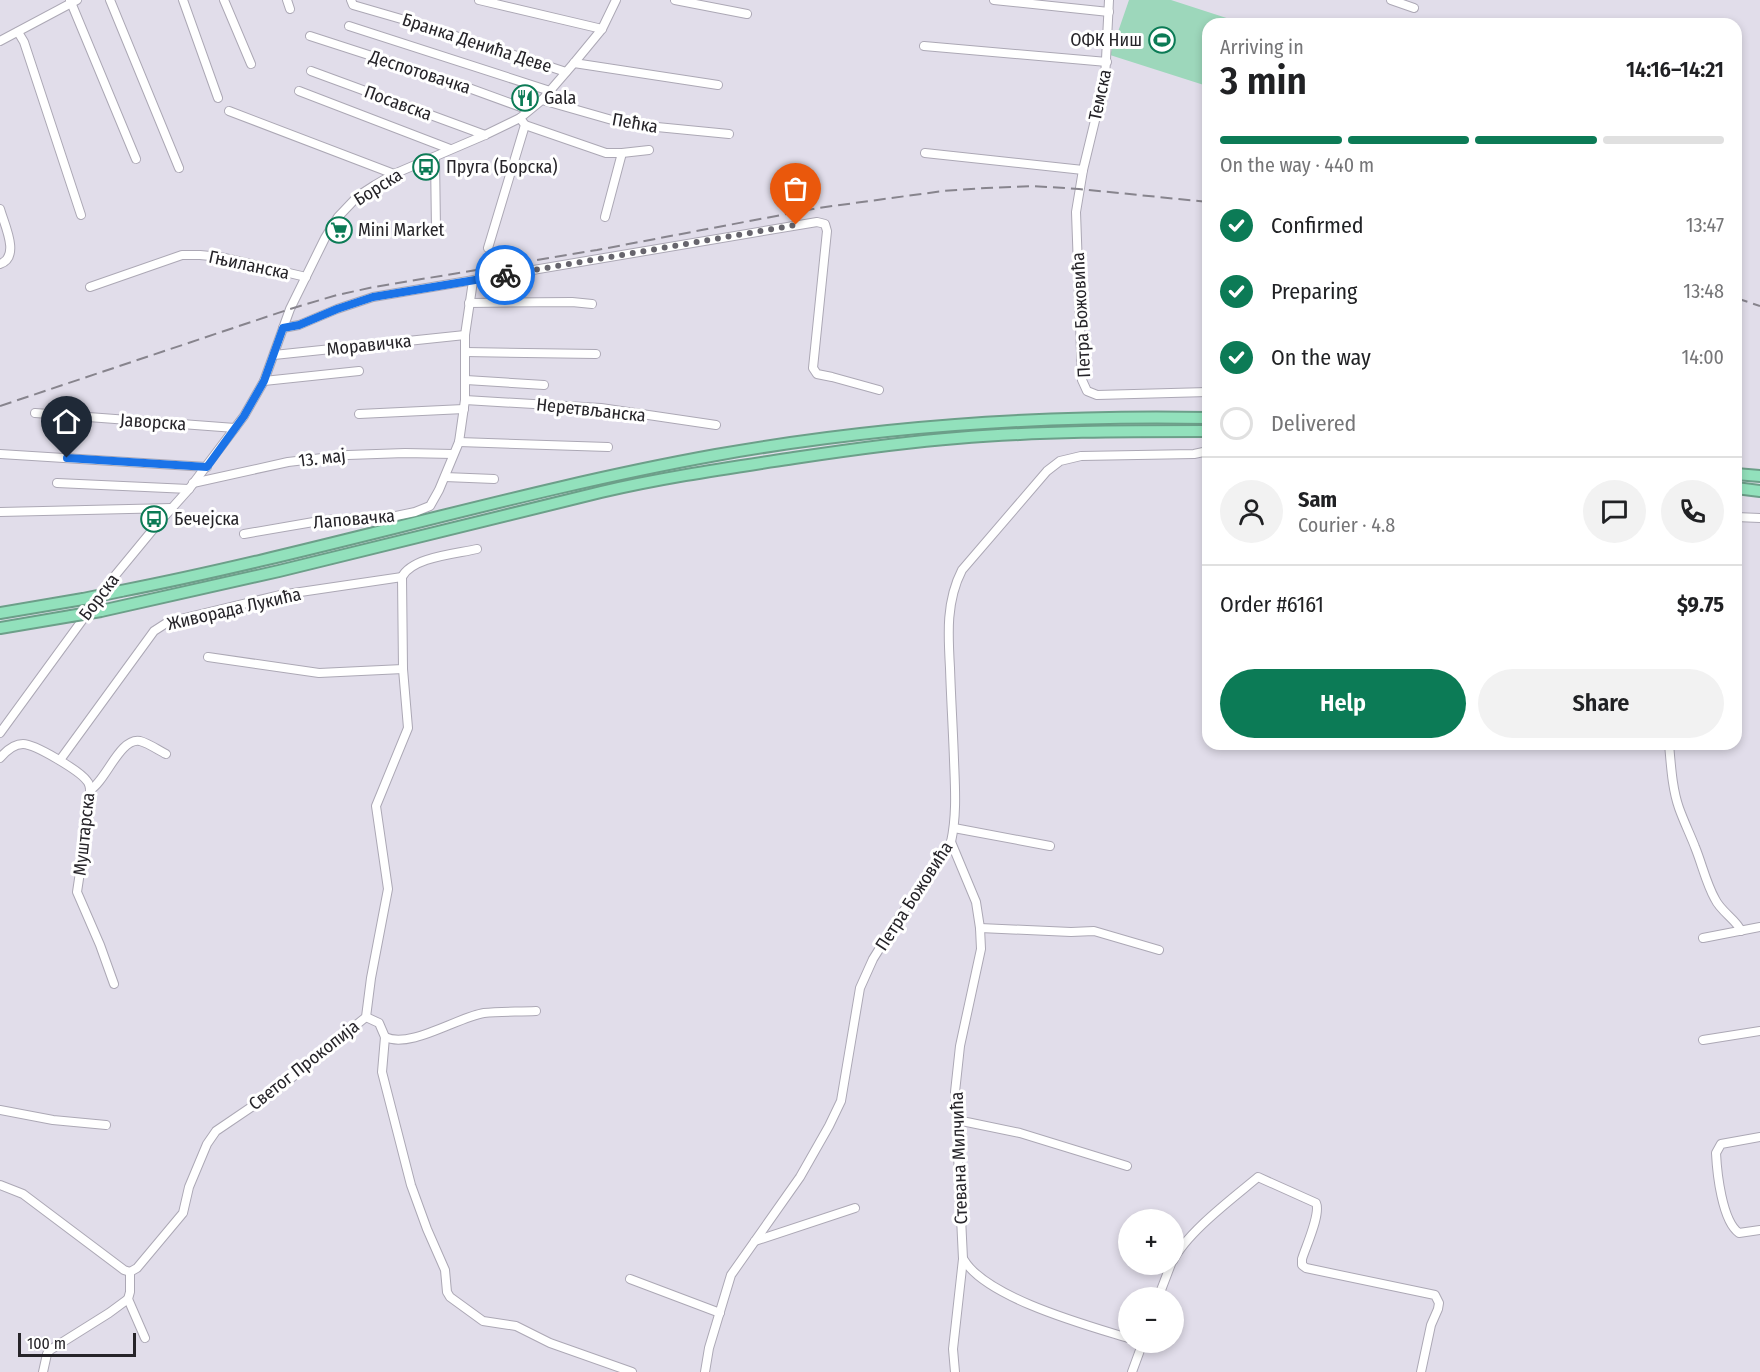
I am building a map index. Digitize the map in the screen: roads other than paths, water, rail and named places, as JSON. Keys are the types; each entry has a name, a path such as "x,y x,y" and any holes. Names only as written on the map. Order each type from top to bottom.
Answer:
{"highway":[{"path":"0,613 121,591 290,554 578,483 785,443 904,428 1008,420 1105,417 1202,418"},
{"path":"0,628 101,611 279,571 611,489 733,467 850,449 958,437 1074,431 1202,431"},
{"path":"1742,474 1760,476"},
{"path":"1742,489 1760,491"}],"street":[{"path":"110,0 179,168"},
{"path":"183,0 218,98"},
{"path":"224,0 251,64"},
{"path":"287,0 290,9"},
{"path":"478,0 602,29"},
{"name":"Борска","path":"0,733 113,578 207,467 235,428 264,381 290,309 325,238 338,217 358,196 394,174 520,118 542,100 602,29 616,0"},
{"path":"675,0 747,14"},
{"path":"994,0 1109,12"},
{"name":"Темска","path":"1079,189 1105,79 1109,0"},
{"path":"1391,0 1414,8"},
{"path":"0,41 73,1 136,159"},
{"name":"Бранка Денића Деве","path":"352,3 567,72"},
{"path":"349,26 550,91"},
{"path":"18,32 24,42 81,215"},
{"name":"Деспотовачка","path":"310,36 530,110"},
{"path":"924,46 1107,62"},
{"path":"574,63 718,86"},
{"name":"Посавска","path":"311,71 485,135"},
{"path":"299,91 450,149"},
{"name":"Пећка","path":"542,100 626,124 729,134"},
{"path":"229,111 394,174"},
{"path":"520,118 525,125 606,153 649,150"},
{"path":"488,248 525,125"},
{"path":"605,217 622,153"},
{"path":"925,153 1083,170"},
{"path":"435,157 436,230"},
{"name":"Петра Божовића","path":"1079,189 1076,212 1083,386 1087,391 1097,395 1202,392"},
{"path":"0,209 10,245 9,258 5,263 0,264"},
{"path":"283,328 299,325 373,297 817,222 823,224 827,231 813,368 818,374 879,390"},
{"name":"Гњиланска","path":"90,287 182,255 221,257 306,277"},
{"name":"Лаповачка","path":"244,534 325,520 390,517 415,512 430,506 459,442 466,380 465,335 473,281"},
{"path":"469,303 572,302 592,304"},
{"name":"Моравичка","path":"274,355 465,335"},
{"path":"465,352 596,354"},
{"path":"264,381 359,371"},
{"path":"466,380 544,385"},
{"name":"Неретвљанска","path":"359,414 464,405 601,408 716,425"},
{"name":"Јаворска","path":"35,413 235,428"},
{"path":"459,442 608,447"},
{"name":"Петра Божовића","path":"705,1372 731,1275 800,1177 841,1101 860,988 873,959 951,842 956,793 948,631 950,603 962,570 1047,471 1060,461 1081,456 1202,452"},
{"path":"0,454 207,467"},
{"name":"13. мај","path":"57,483 191,486 288,462 348,455 453,454"},
{"path":"445,477 494,479"},
{"path":"0,512 172,508"},
{"path":"1742,517 1760,518"},
{"path":"402,577 410,568 423,562 477,549"},
{"name":"Светог Прокопија","path":"130,1272 137,1268 183,1213 189,1187 207,1144 216,1131 278,1089 366,1017 388,890 376,806 408,728 403,669 402,577"},
{"name":"Живорада Лукића","path":"60,760 154,631 160,626 168,622 280,595 402,577"},
{"path":"208,657 319,673 403,669"},
{"path":"90,790 98,783 128,743 141,741 166,754"},
{"name":"Муштарска","path":"0,758 10,749 24,744 30,745 60,760 80,773 89,783 91,799 77,892 114,984"},
{"path":"1670,750 1678,806 1696,848 1701,868 1715,900 1741,931"},
{"path":"954,828 1050,846"},
{"name":"Стевана Милчића","path":"951,842 976,902 981,949 960,1046 955,1092 963,1259 953,1349 955,1372"},
{"path":"1703,938 1760,927"},
{"path":"980,928 1094,931 1159,950"},
{"path":"385,1037 394,1040 422,1036 483,1013 536,1011"},
{"path":"366,1017 379,1023 385,1037 382,1072 411,1185 445,1270 447,1292 450,1298 483,1321 516,1326 550,1342 632,1372"},
{"path":"1703,1040 1760,1031"},
{"path":"0,1110 52,1120 106,1125"},
{"path":"957,1120 1020,1133 1127,1166"},
{"path":"1760,1137 1721,1144 1716,1153 1719,1178 1729,1220 1734,1229 1738,1233 1760,1230"},
{"path":"1184,1244 1258,1177 1316,1203 1318,1208 1316,1217 1302,1265 1306,1268 1435,1296 1439,1303 1438,1309 1431,1326 1421,1372"},
{"path":"0,1185 22,1194 124,1270 130,1272 128,1299 51,1350 45,1360 43,1372"},
{"path":"755,1241 855,1208"},
{"path":"963,1259 976,1274 1034,1307 1118,1335"},
{"path":"630,1279 720,1312"},
{"path":"128,1299 145,1338"},
{"path":"1132,1372 1139,1353"}],"railway":[{"path":"0,406 337,295 597,250 818,208 943,191 1032,186 1202,201"},
{"path":"1742,300 1760,306"}],"place":[{"name":"ОФК Ниш","path":"1162,40"},
{"name":"Gala","path":"525,98"},
{"name":"Пруга (Борска)","path":"426,167"},
{"name":"Mini Market","path":"339,230"},
{"name":"Бечејска","path":"154,519"}]}
